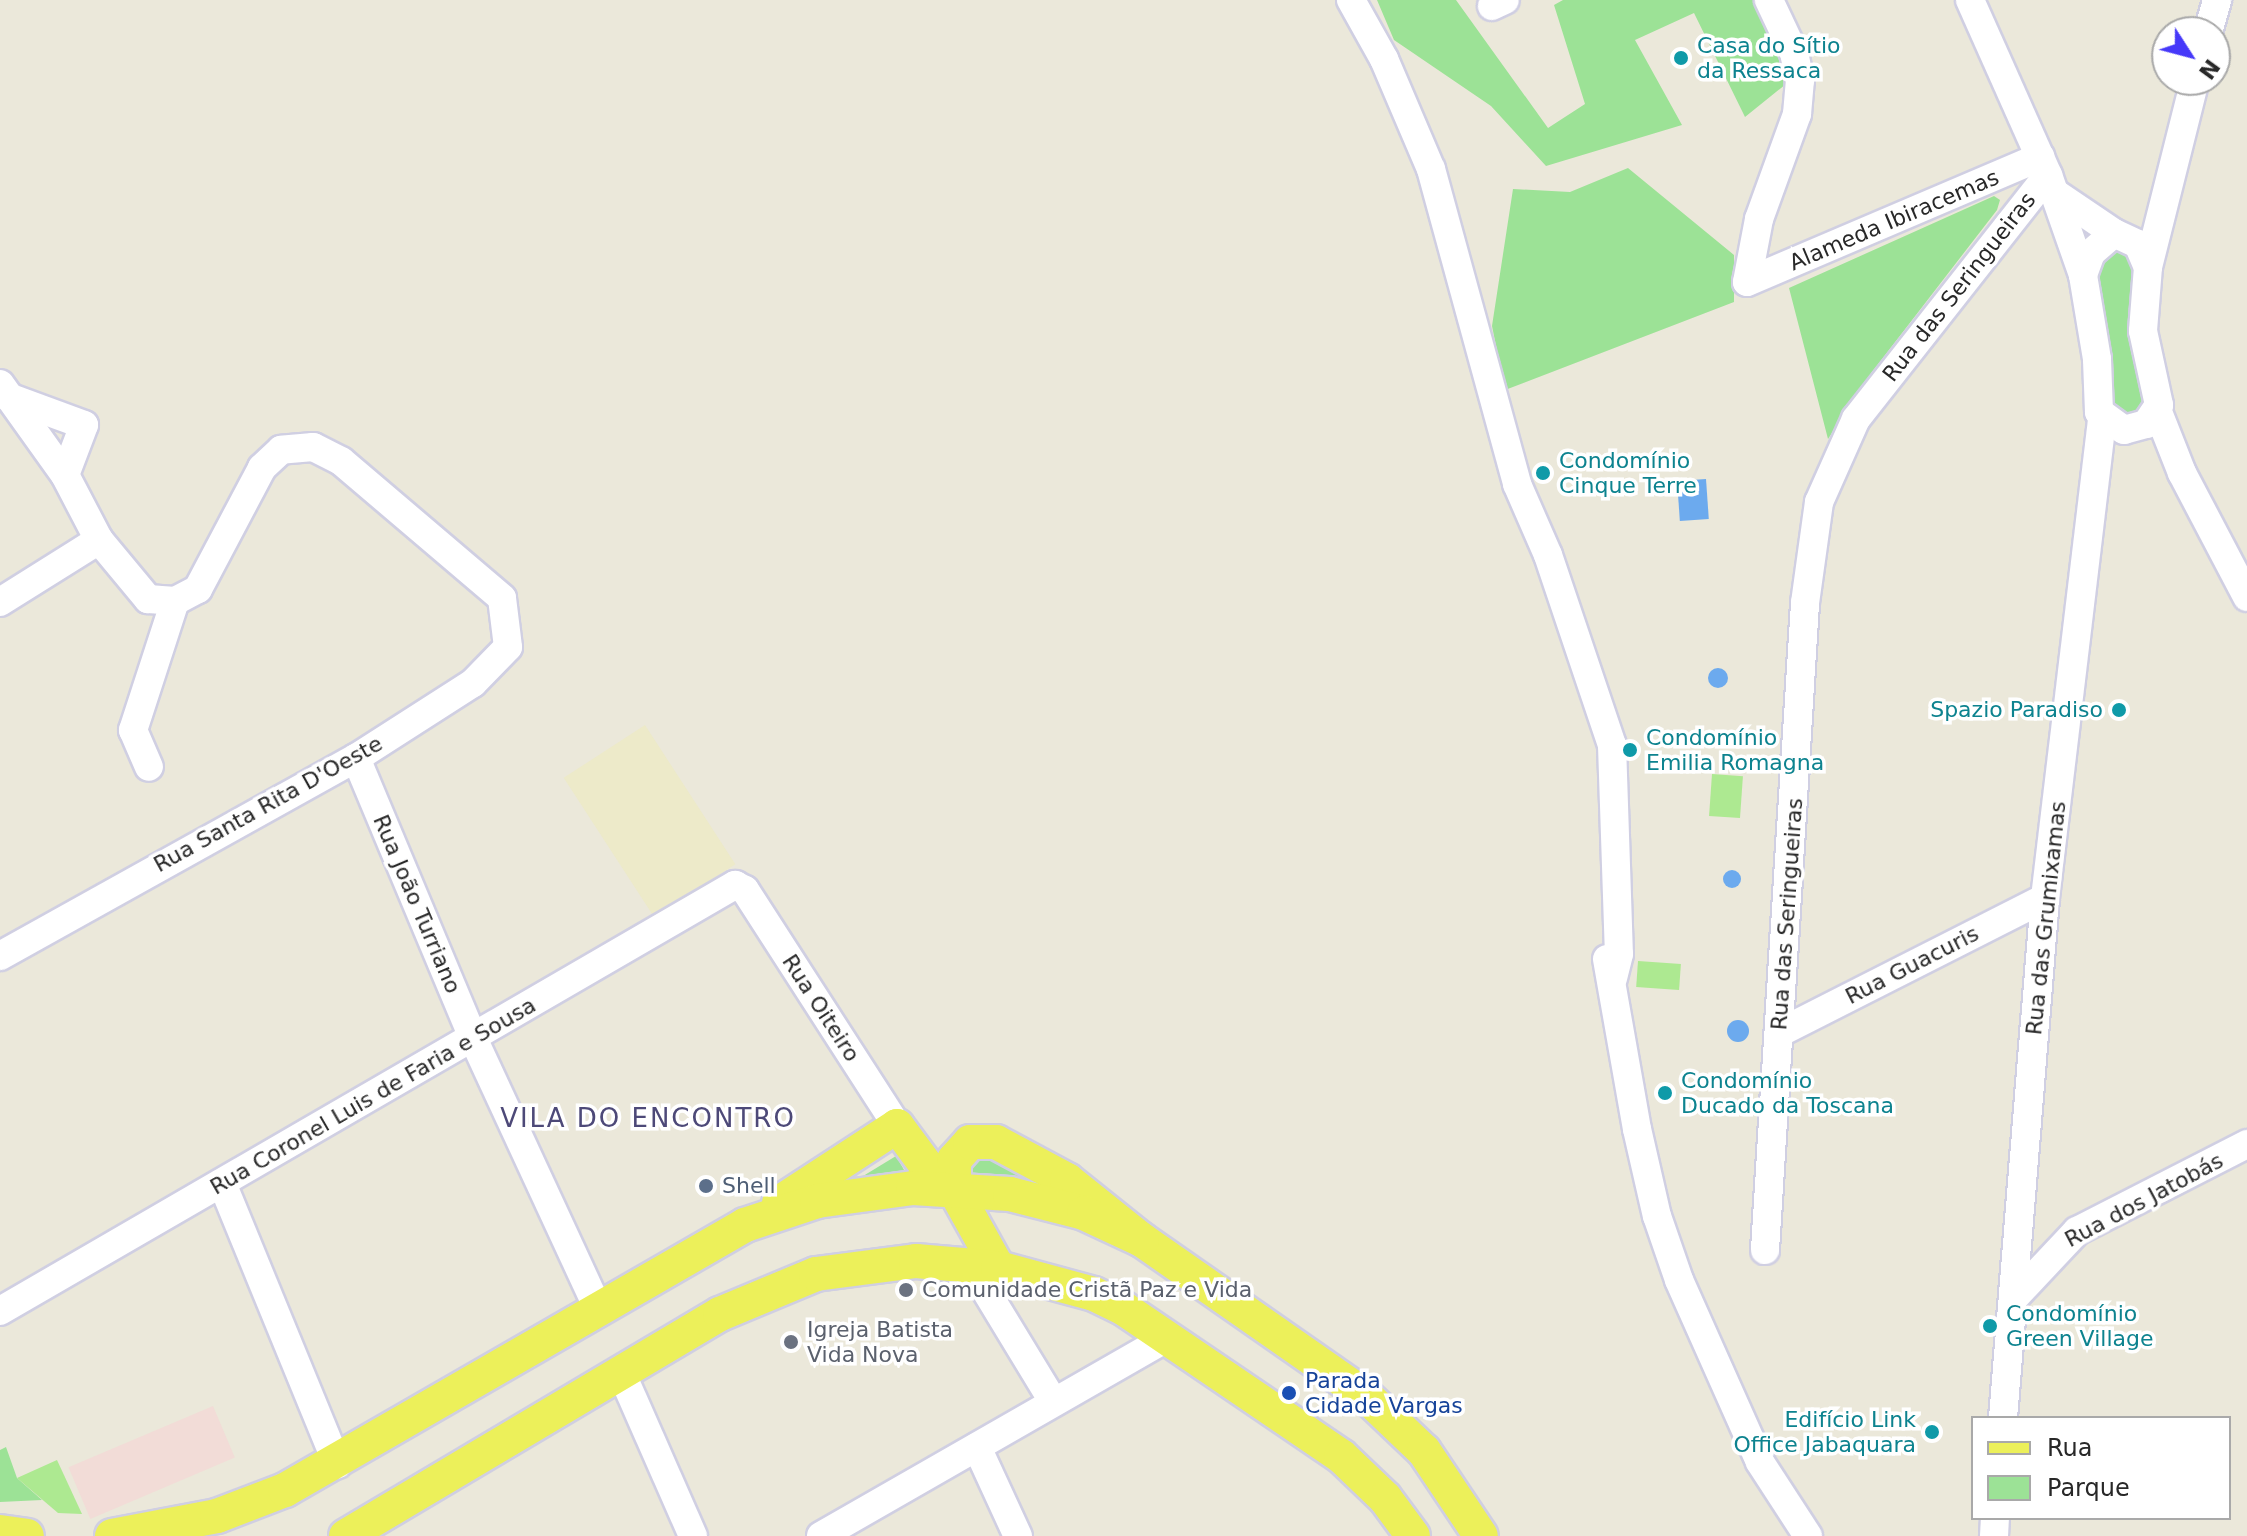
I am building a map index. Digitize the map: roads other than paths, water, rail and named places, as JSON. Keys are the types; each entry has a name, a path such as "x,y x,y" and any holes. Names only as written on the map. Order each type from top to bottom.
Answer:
{"main road":[{"path":"112,1536 217,1516 337,1464 745,1225 897,1126 948,1188 991,1277"},
{"path":"948,1188 954,1160 961,1148 981,1140 996,1142 1067,1180 1142,1240 1386,1413 1424,1451 1481,1536"},
{"path":"745,1225 842,1196 948,1188 1050,1202 1142,1240"},
{"path":"346,1536 720,1314 816,1274 888,1262 950,1261 991,1277 1094,1294 1169,1337 1353,1466 1413,1536"},
{"path":"0,1532 27,1536"}],"street":[{"path":"1351,0 1384,59 1431,169 1495,415 1517,484 1559,586 1603,728 1598,746 1610,840 1619,954 1613,978 1637,1129 1666,1242 1721,1383 1760,1462 1808,1536"},
{"name":"Alameda Ibiracemas","path":"1769,0 1794,53 1800,81 1797,114 1759,219 1747,282 2048,175"},
{"name":"Rua das Grumixamas","path":"1970,0 2048,175 2083,275 2102,418 2045,898 2003,1416"},
{"path":"2190,96 2168,176 2148,267 2143,331 2152,418 2247,597"},
{"path":"2048,175 2117,233 2138,244 2148,267"},
{"name":"Rua das Seringueiras","path":"1765,1250 1806,592 1819,502 1856,419 2048,175"},
{"path":"2083,275 2091,253 2117,233 2168,176"},
{"path":"4,391 84,425 65,475"},
{"path":"4,391 65,475 99,540 148,599 175,601 133,730 149,767"},
{"path":"2102,418 2124,430 2152,418"},
{"name":"Rua Santa Rita D'Oeste","path":"0,956 356,758 493,668 508,647 507,611 484,580 341,461 298,446 268,459 198,589 175,601"},
{"path":"0,602 99,540"},
{"name":"Rua João Turriano","path":"356,758 473,1038 599,1311"},
{"name":"Rua Coronel Luis de Faria e Sousa","path":"0,1311 729,887 745,890"},
{"name":"Rua Oiteiro","path":"745,890 897,1126"},
{"name":"Rua Guacuris","path":"1779,1033 2045,898"},
{"name":"Rua dos Jatobás","path":"2014,1298 2077,1231 2247,1144"},
{"path":"222,1183 337,1464"},
{"path":"991,1277 1053,1401"},
{"path":"821,1536 1169,1337"},
{"path":"621,1372 693,1536"},
{"path":"977,1447 1018,1536"}],"water":[{"path":"1706,479 1709,519 1680,521 1677,481"},
{"path":"1714,668 1722,668 1728,678 1722,688 1714,688 1708,682 1708,674"},
{"path":"1732,870 1741,879 1732,888 1723,879"},
{"path":"1738,1020 1746,1023 1749,1031 1746,1039 1738,1042 1730,1039 1727,1031 1730,1023"}],"place":[{"name":"Casa do Sítio da Ressaca","path":"1681,58"},
{"name":"Condomínio Cinque Terre","path":"1543,473"},
{"name":"Spazio Paradiso","path":"2119,710"},
{"name":"Condomínio Emilia Romagna","path":"1630,750"},
{"name":"Condomínio Ducado da Toscana","path":"1665,1093"},
{"name":"Shell","path":"706,1186"},
{"name":"Comunidade Cristã Paz e Vida","path":"906,1290"},
{"name":"Condomínio Green Village","path":"1990,1326"},
{"name":"Igreja Batista Vida Nova","path":"791,1342"},
{"name":"Parada Cidade Vargas","path":"1289,1393"},
{"name":"Edifício Link Office Jabaquara","path":"1932,1432"}],"district":[{"name":"VILA DO ENCONTRO","path":"648,1119"}]}
